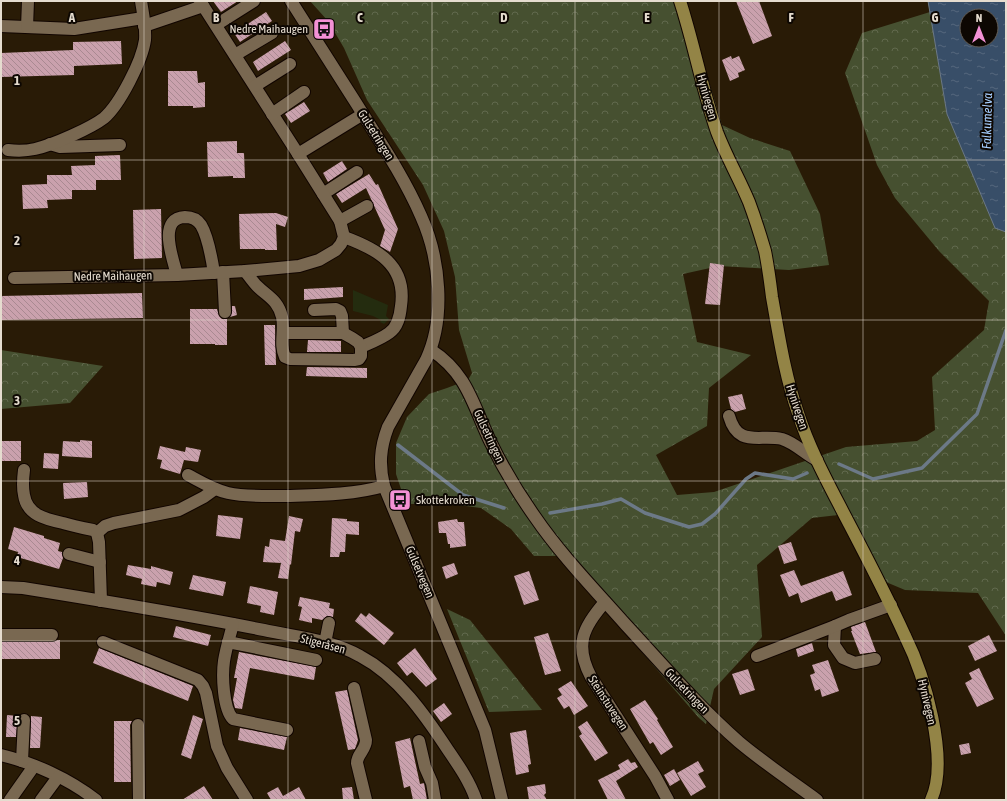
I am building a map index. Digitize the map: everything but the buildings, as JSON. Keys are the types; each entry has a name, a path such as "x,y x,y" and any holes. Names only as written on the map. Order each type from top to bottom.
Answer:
{"main road":[{"name":"Hynivegen","path":"680,1 718,134 758,225 765,253 790,390 804,431 817,460 891,605 913,652 923,680 932,716 938,774 937,785 931,800"}],"street":[{"path":"27,27 28,1"},
{"path":"8,150 23,151 36,149 50,144 92,126 105,117 115,106 127,86 144,41 144,22 141,1"},
{"name":"Gulsetringen","path":"291,1 363,114 410,194 422,218 430,241 439,296 438,321 431,350 441,356 452,366 462,380 500,461 535,518 562,553 605,602 673,677 710,715 740,742 817,800"},
{"path":"216,25 254,2"},
{"path":"1,26 59,30 144,22 202,3 340,221 344,237 364,244 378,252 395,271 400,283 402,296 399,318 395,327 389,334 361,347"},
{"path":"235,55 272,33"},
{"path":"255,86 290,64"},
{"path":"272,114 304,92"},
{"path":"298,154 363,114"},
{"path":"50,144 60,147 120,145"},
{"path":"323,194 357,172"},
{"path":"340,221 367,206"},
{"path":"177,275 171,250 169,229 173,221 182,217 193,218 200,224 218,273 225,312"},
{"name":"Nedre Maihaugen","path":"14,278 177,275 299,266 319,260 336,250 344,237"},
{"path":"245,271 257,286 276,302 282,318 283,353 285,357 290,359 354,360 359,359 361,356 361,347 358,342 343,333 283,333"},
{"path":"314,310 336,309 340,311 342,316 343,333"},
{"name":"Gulsetvegen","path":"431,350 392,420 384,438 380,456 380,465 384,486 486,730 502,800"},
{"path":"729,416 733,428 743,436 783,440 793,444 817,460"},
{"path":"24,470 23,494 29,509 43,519 93,530 97,533 99,542 101,601"},
{"path":"188,475 215,489 236,494 271,496 358,491 384,486"},
{"path":"97,533 105,526 114,523 179,510 204,498 215,489"},
{"path":"69,554 100,562"},
{"name":"Stigeråsen","path":"1,587 23,588 162,610 343,648 372,663 385,673 402,690 420,711 447,748 467,779 476,800"},
{"name":"Steinstuvegen","path":"605,602 588,624 584,635 582,654 584,665 590,677 655,776 668,800"},
{"path":"757,656 891,605"},
{"path":"325,643 329,623"},
{"path":"233,624 224,659 223,678 225,697 230,716 233,719 287,730"},
{"path":"835,626 834,645 843,658 855,663 875,658"},
{"path":"1,635 52,635"},
{"path":"103,642 198,680 206,693 217,746 227,768 248,800"},
{"path":"228,642 316,660"},
{"path":"354,688 366,740 365,747 356,763 366,800"},
{"path":"22,761 24,720"},
{"path":"138,725 139,800"},
{"path":"419,741 425,766 432,783 435,800"},
{"path":"1,755 22,761 58,777 96,800"},
{"path":"10,800 34,766"},
{"path":"41,800 58,777"}],"green space":[{"path":"310,1 685,1 722,125 750,138 790,151 820,214 829,265 789,270 719,266 683,274 697,342 751,355 709,388 707,426 656,455 677,495 714,492 846,447 917,441 935,430 932,377 984,330 989,301 939,251 895,198 877,165 845,73 862,33 930,12 947,114 995,228 1006,232 1006,636 978,593 905,590 874,577 838,515 812,518 757,565 762,637 714,689 706,724 699,718 607,612 563,556 534,556 511,529 481,508 450,504 406,504 396,474 396,443 407,417 429,394 468,380 472,373 459,330 455,277 444,231 423,185 367,100 344,48 328,21"},
{"path":"353,290 388,305 386,316 389,319 384,324 380,322 381,320 373,316 353,311"},
{"path":"1,350 103,366 70,403 1,409"},
{"path":"447,609 470,620 542,710 489,712"}],"water":[{"name":"Falkumelva","path":"928,1 1006,1 1006,232 995,228 947,114"}],"waterway":[{"path":"839,464 873,479 922,468 977,414 1006,330"},
{"path":"398,445 463,495 504,508"},
{"path":"550,513 602,504 621,499 645,513 689,527 702,524 715,514 746,479 755,473 793,479 807,473"}],"place":[{"name":"Nedre Maihaugen","path":"324,29"},
{"name":"Skottekroken","path":"400,500"}]}
